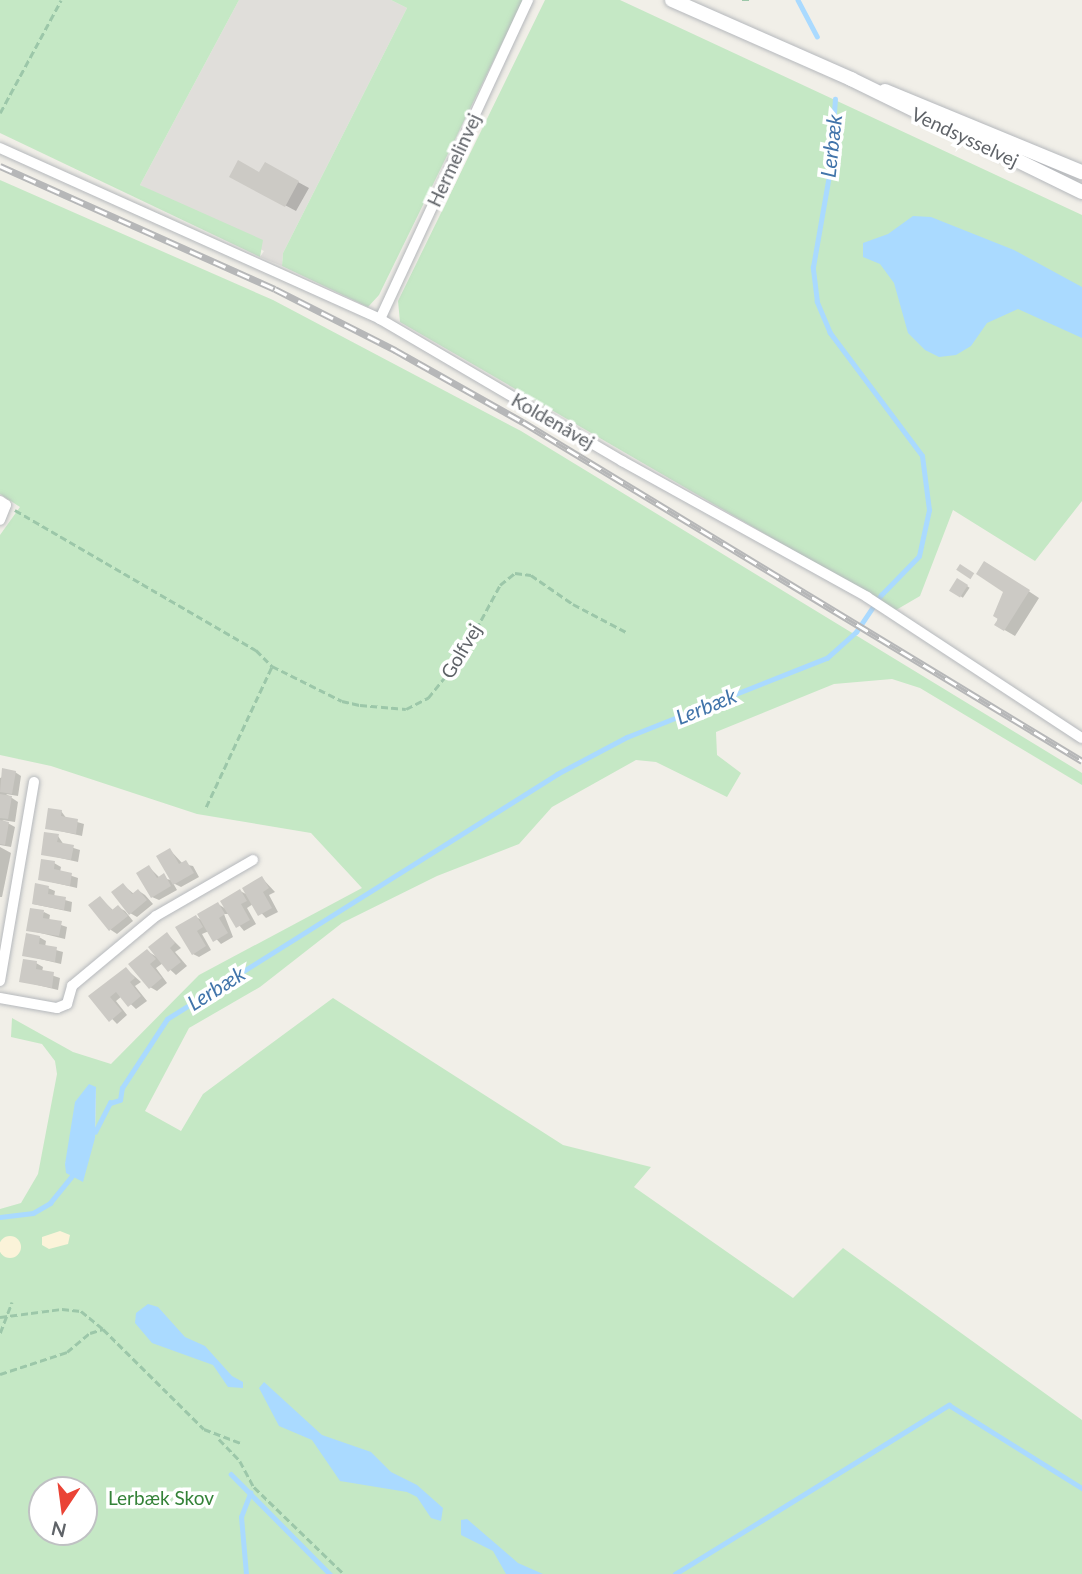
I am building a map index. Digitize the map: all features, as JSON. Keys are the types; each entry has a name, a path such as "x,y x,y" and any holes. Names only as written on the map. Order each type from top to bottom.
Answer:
{"street":[{"name":"Hermelinvej","path":"380,319 528,0"},
{"name":"Vendsysselvej","path":"672,0 851,79 1082,192"},
{"name":"Vendsysselvej","path":"851,79 908,99 1082,172"},
{"name":"Koldenåvej","path":"0,148 380,319 622,461 867,597 1082,738"},
{"path":"0,520 3,503"},
{"path":"0,981 3,943 34,782"},
{"path":"0,998 57,1008 67,1004 72,986 156,916 253,860"}],"path":[{"path":"0,113 61,0"},
{"path":"741,0 752,0"},
{"name":"Golfvej","path":"3,503 256,650 272,666 342,701 387,710 407,709 428,698 445,681 500,585 515,572 531,575 573,604 628,632"},
{"path":"206,807 272,666"},
{"path":"0,1333 12,1302"},
{"path":"0,1317 62,1308 81,1311 103,1329 204,1429 217,1437 240,1461 254,1488 344,1574"},
{"path":"0,1374 67,1352 90,1333 103,1329"},
{"path":"217,1437 240,1443"}],"shaded area":[{"path":"239,0 391,0 407,8 283,253 282,266 260,257 264,251 140,185"}],"green space":[{"path":"0,0 239,0 140,185 263,240 260,257 0,133"},
{"path":"391,0 523,0 379,295 368,307 282,266 283,253 407,8"},
{"path":"545,0 620,0 1082,215 1082,501 1035,561 953,510 920,596 896,610 400,322 398,301"},
{"name":"Lerbæk Skov","path":"0,180 273,300 521,431 1082,773 1082,785 920,688 892,679 834,684 716,732 717,755 741,773 727,797 656,762 636,760 552,807 519,844 437,876 342,923 260,987 189,1028 145,1111 181,1131 203,1094 333,998 563,1145 651,1167 634,1187 793,1298 843,1248 1082,1420 1082,1574 0,1574 0,1209 21,1203 38,1174 57,1074 55,1061 42,1044 11,1037 12,1018 73,1052 111,1064 199,975 362,888 311,833 197,814 51,766 0,755 0,535 20,507 0,494","holes":["96,1087 95,1138 65,1164"]}],"sand":[{"path":"60,1231 70,1235 68,1244 49,1249 42,1245 42,1237"},
{"path":"10,1236 18,1239 21,1247 18,1255 10,1258 2,1255 -1,1247 2,1239"}],"water":[{"path":"913,216 931,217 1014,250 1082,287 1082,338 1018,309 987,323 971,346 956,355 939,357 925,350 908,333 894,283 880,264 863,257 863,243 888,234"},
{"path":"89,1084 96,1087 95,1138 83,1182 66,1173 65,1164 75,1102"},
{"path":"148,1304 158,1307 185,1337 205,1346 232,1376 243,1382 243,1388 228,1387 213,1365 152,1343 135,1323 136,1313"},
{"path":"264,1382 322,1435 371,1452 391,1472 417,1485 443,1508 441,1521 431,1518 417,1497 407,1492 340,1481 312,1440 279,1426 259,1388"},
{"path":"467,1519 518,1563 543,1574 506,1574 493,1551 461,1535 461,1520"}],"building":[{"path":"238,160 259,172 265,162 299,181 285,207 229,177"},
{"path":"984,561 1030,590 1004,631 994,625 998,619 993,616 1003,592 976,574"},
{"path":"960,564 974,573 970,579 956,570"},
{"path":"957,578 968,585 960,598 949,591"},
{"path":"2,768 16,771 12,794 0,792"},
{"path":"0,794 12,796 8,819 0,818"},
{"path":"48,808 62,810 61,816 78,819 76,834 45,829"},
{"path":"0,820 9,822 5,845 0,844"},
{"path":"44,832 59,834 57,842 74,845 71,860 41,855"},
{"path":"170,848 179,864 186,860 194,873 173,885 156,856"},
{"path":"41,859 55,861 54,869 72,873 70,886 38,880"},
{"path":"149,865 157,878 164,873 171,886 151,898 136,873"},
{"path":"262,876 269,888 263,892 272,908 258,916 242,888"},
{"path":"35,883 49,886 48,894 66,897 64,910 32,904"},
{"path":"123,883 132,894 138,889 147,900 129,915 111,892"},
{"path":"240,889 247,901 241,904 250,920 236,928 220,901"},
{"path":"100,896 112,910 118,905 128,916 109,931 88,905"},
{"path":"218,902 225,914 219,918 228,933 213,942 197,914"},
{"path":"30,908 44,910 43,918 62,921 59,936 26,931"},
{"path":"196,915 203,927 197,931 206,946 192,955 175,927"},
{"path":"167,932 175,943 170,948 181,962 168,972 148,947"},
{"path":"26,933 40,936 39,944 57,947 55,962 22,956"},
{"path":"147,949 156,959 150,964 162,978 149,989 128,964"},
{"path":"23,959 37,961 36,969 54,972 52,988 19,982"},
{"path":"126,967 135,978 130,982 141,996 128,1007 116,992 110,997 122,1011 109,1022 88,996"}],"waterway":[{"path":"798,0 817,36"},
{"name":"Lerbæk","path":"95,1132 110,1103 120,1100 122,1088 167,1019 557,774 627,737 827,658 856,632 881,595 919,556 929,510 922,456 830,333 817,302 813,267 830,170 835,99"},
{"name":"Lerbæk","path":"0,1217 33,1213 50,1203 72,1176"},
{"path":"675,1574 949,1405 1082,1488"},
{"path":"231,1474 330,1574"},
{"path":"246,1574 241,1517 250,1493"}],"railway":[{"path":"0,166 275,289 395,350 523,422 1082,761"}]}
